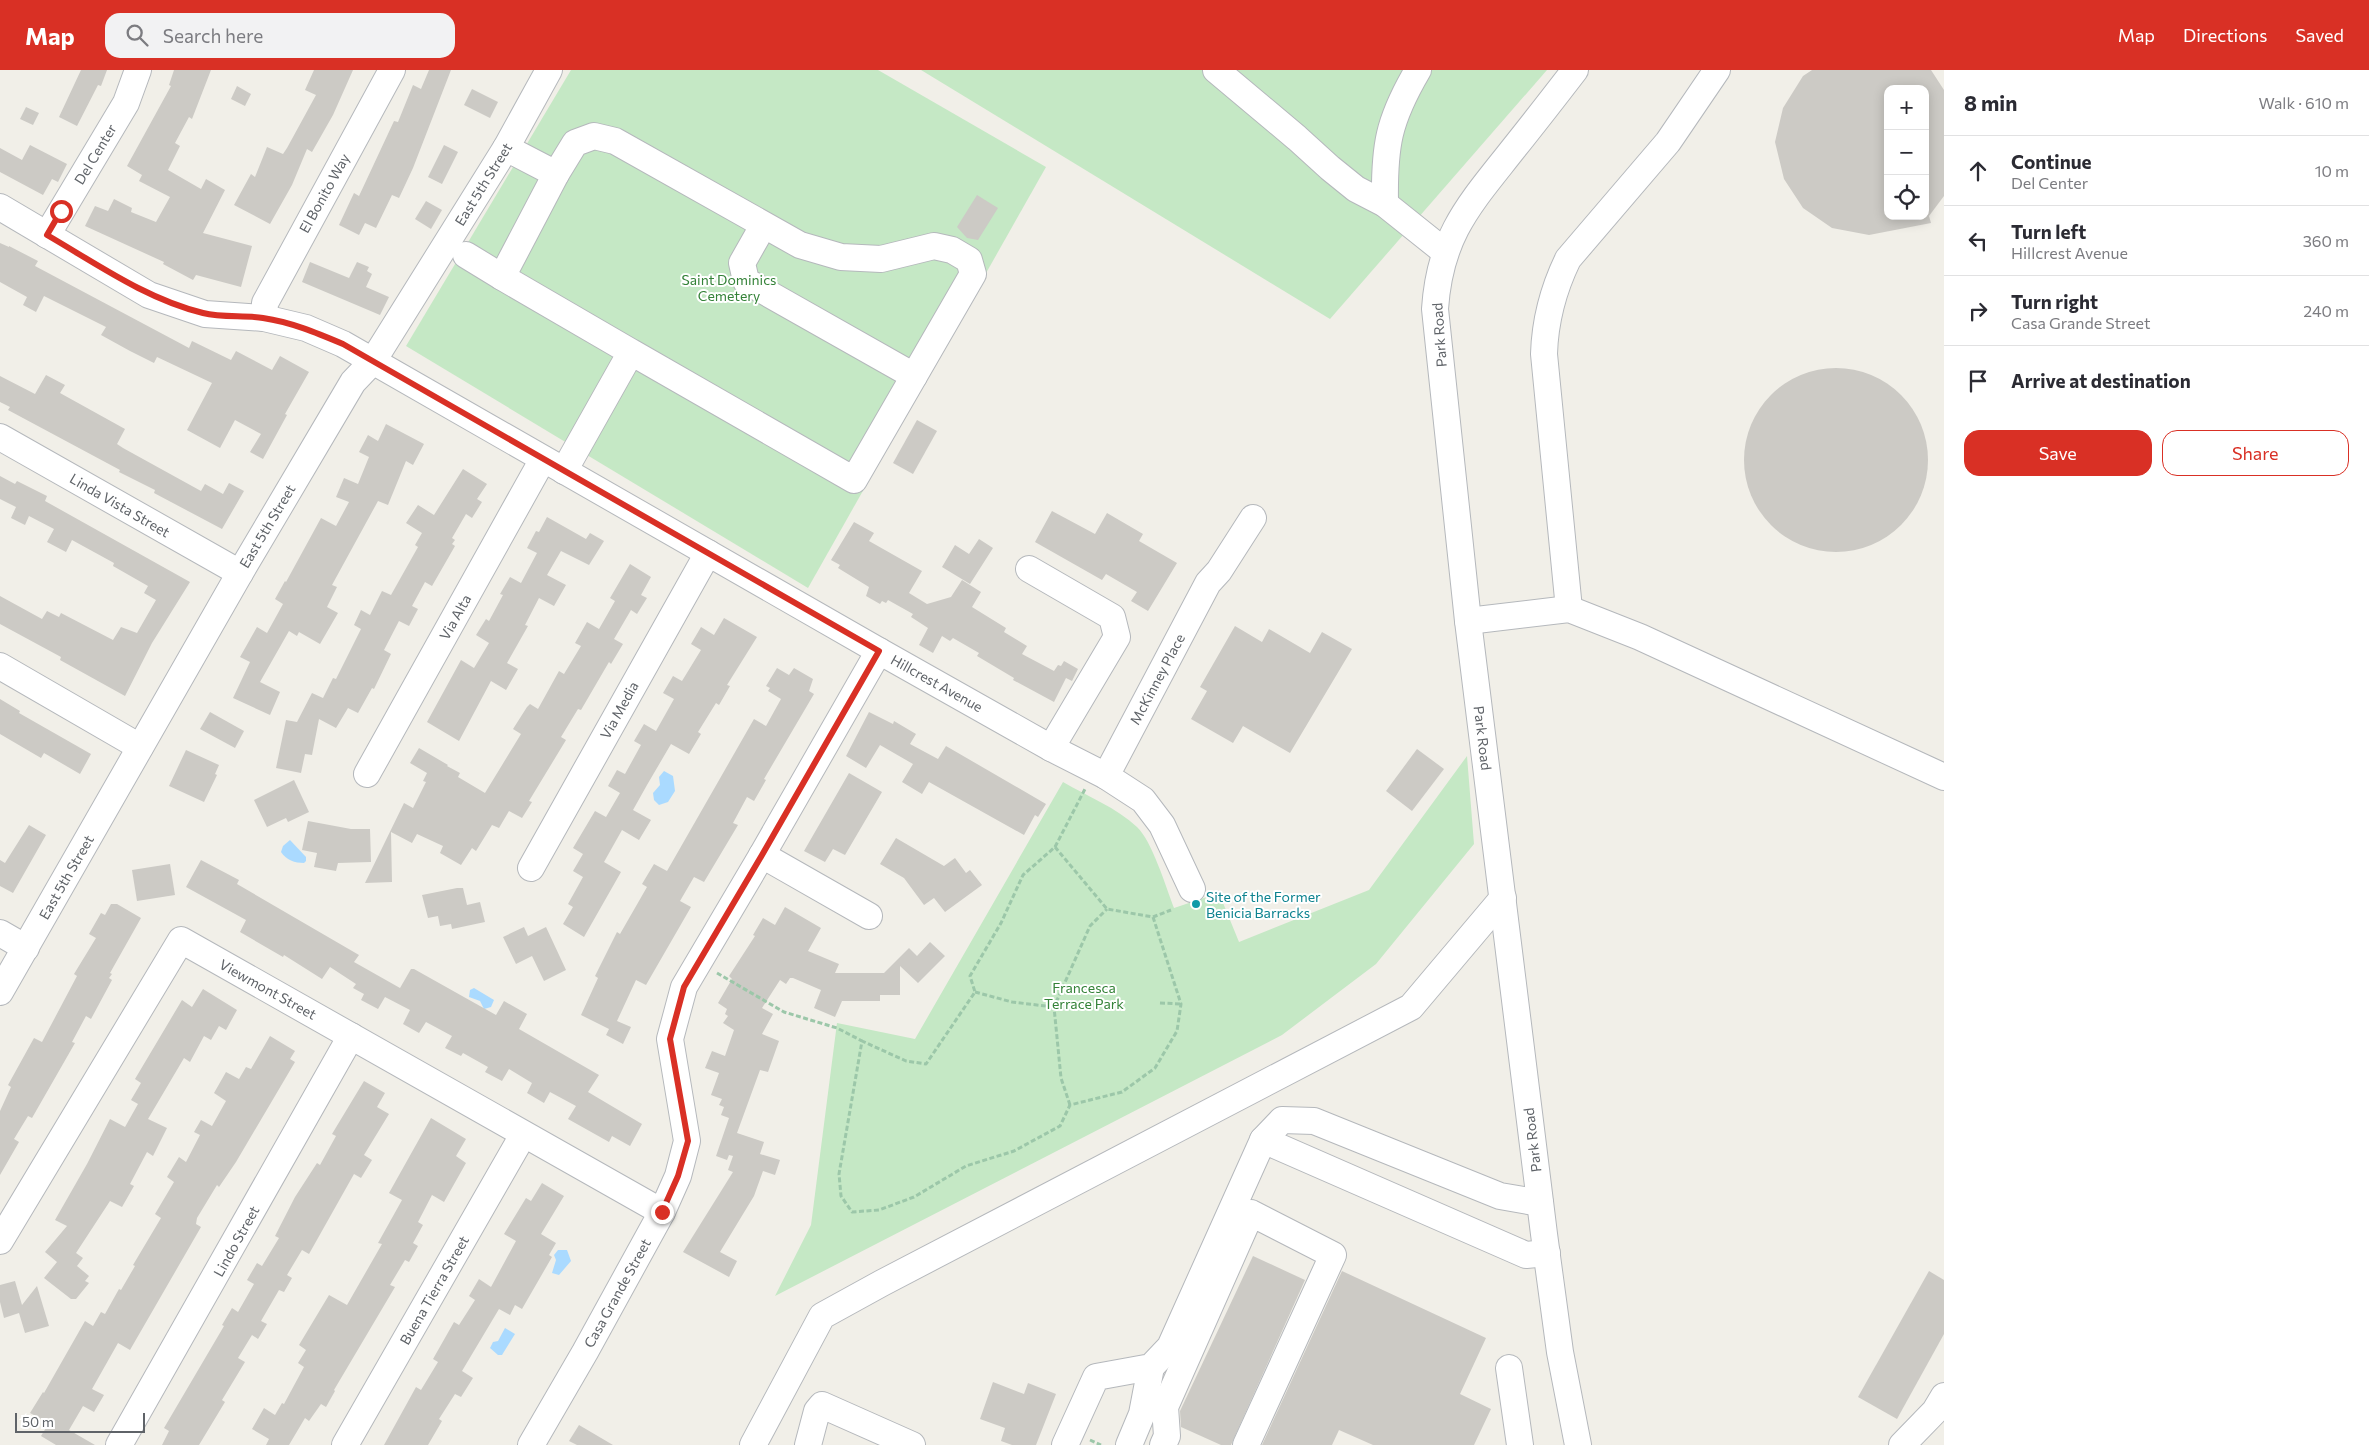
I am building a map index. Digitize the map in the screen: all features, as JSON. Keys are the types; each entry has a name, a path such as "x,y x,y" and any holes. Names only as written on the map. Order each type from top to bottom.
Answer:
{"street":[{"name":"Del Center","path":"47,235 126,103 138,70"},
{"name":"El Bonito Way","path":"264,318 265,303 392,70"},
{"name":"East 5th Street","path":"0,992 240,573 353,382 373,361 506,148 549,70"},
{"path":"1216,70 1356,189 1385,204 1445,252"},
{"path":"1385,204 1384,165 1390,126 1402,96 1418,70"},
{"name":"Park Road","path":"1575,70 1474,199 1454,230 1437,280 1436,309 1468,621 1494,818 1540,1203 1560,1352 1578,1445"},
{"path":"1569,609 1544,354 1545,331 1550,306 1558,279 1568,259 1668,142 1717,70"},
{"path":"466,255 631,352 854,480 973,274 969,260 952,250 934,246 881,260 841,257 800,245 615,142 594,136 575,143 556,174 502,276"},
{"path":"506,148 556,174"},
{"name":"Hillcrest Avenue","path":"0,207 149,295 169,304 205,314 264,318 306,328 343,344 1051,748 1096,783 1143,800 1162,825 1192,888"},
{"path":"763,226 742,264 746,281 914,376"},
{"name":"Via Alta","path":"366,774 553,465 631,352"},
{"name":"Linda Vista Street","path":"0,437 240,573"},
{"name":"McKinney Place","path":"1096,783 1208,583 1219,571 1252,518"},
{"name":"Via Media","path":"531,868 708,553"},
{"path":"1029,569 1112,617 1117,637 1051,748"},
{"path":"1468,621 1569,609 1640,637 1944,777"},
{"name":"Casa Grande Street","path":"531,1445 662,1212 678,1176 688,1141 670,1039 684,987 879,651"},
{"path":"0,666 140,746"},
{"path":"762,855 869,916"},
{"path":"753,1445 822,1316 882,1282 1411,1006 1503,898"},
{"path":"0,933 26,948"},
{"name":"Viewmont Street","path":"0,1241 181,940 662,1212"},
{"name":"Lindo Street","path":"119,1445 351,1036"},
{"path":"1065,1445 1096,1377 1150,1367 1170,1347 1263,1140 1282,1120 1314,1121 1500,1196 1540,1203"},
{"name":"Buena Tierra Street","path":"346,1445 523,1135"},
{"path":"1263,1140 1526,1255 1547,1253"},
{"path":"1173,1442 1165,1407 1251,1213 1333,1255 1246,1445"},
{"path":"1129,1445 1142,1414 1150,1367"},
{"path":"1509,1368 1520,1445"},
{"path":"1902,1445 1935,1411 1944,1396"},
{"path":"808,1445 816,1411 822,1406 912,1445"}],"path":[{"path":"975,992 970,976 1001,923 1023,875 1055,847 1096,783"},
{"path":"1055,847 1107,909 1153,917 1171,910"},
{"path":"862,1041 838,1174 841,1196 852,1212 879,1210 914,1197 966,1166 1014,1151 1060,1126 1070,1105 1061,1078 1054,1007 1090,926 1107,909"},
{"path":"1070,1105 1122,1092 1155,1068 1177,1031 1182,1004 1153,917"},
{"path":"712,970 784,1012 837,1028 906,1061 926,1064 975,992"},
{"path":"975,992 1012,1002 1054,1007"},
{"path":"1160,1003 1182,1004"}],"green space":[{"name":"Saint Dominics Cemetery","path":"571,70 878,70 1046,167 808,588 406,346"},
{"path":"921,70 1547,70 1330,319"},
{"name":"Francesca Terrace Park","path":"1467,756 1474,844 1376,964 1282,1035 775,1296 811,1225 837,1023 915,1039 1063,782 1111,808 1137,827 1153,853 1174,908 1219,893 1239,942 1369,890"}],"water":[{"path":"664,771 673,776 675,791 668,802 659,805 654,800 653,793 660,785 659,777"},
{"path":"290,840 306,857 304,863 291,861 281,852 283,846"},
{"path":"474,988 494,1000 491,1007 484,1009 480,1001 469,997 470,990"},
{"path":"558,1250 567,1250 571,1261 559,1275 552,1273 556,1260 554,1255"},
{"path":"505,1328 515,1334 502,1355 498,1355 490,1348 493,1342 498,1341"}],"building":[{"path":"81,70 107,70 101,86 98,85 77,126 59,117"},
{"path":"174,70 211,70 192,119 189,117 175,143 180,146 168,170 201,189 206,179 225,190 203,233 252,246 241,287 196,275 193,280 163,264 164,262 85,226 95,206 108,211 114,199 132,208 131,212 156,222 170,197 139,181 142,175 127,166 171,86 169,85"},
{"path":"314,70 353,70 333,115 312,152 307,149 292,185 270,224 234,205 251,174 255,177 267,147 283,154 287,148 316,95 305,90"},
{"path":"429,70 451,70 413,168 399,198 392,195 376,228 365,223 359,235 339,225 354,193 359,196 394,121 398,122 413,85 421,89"},
{"path":"1812,70 1931,70 1944,90 1944,196 1929,216 1931,223 1869,235 1832,228 1803,208 1784,179 1775,142 1783,108 1803,76"},
{"path":"237,86 251,94 245,106 231,99"},
{"path":"472,89 498,102 490,118 464,105"},
{"path":"26,107 39,113 33,125 20,119"},
{"path":"30,145 67,164 58,182 52,179 43,195 0,172 0,148 22,160"},
{"path":"444,145 458,152 442,184 428,177"},
{"path":"977,195 998,208 978,240 967,238 957,227"},
{"path":"426,201 442,210 431,229 415,219"},
{"path":"0,243 38,261 35,266 189,348 192,341 231,360 236,351 272,370 280,356 309,372 285,414 287,415 263,459 250,452 261,434 235,420 220,448 187,430 212,383 157,357 154,363 130,351 101,335 106,327 44,296 36,312 23,305 27,297 0,282"},
{"path":"310,262 349,278 357,262 369,267 367,271 372,274 366,287 389,297 380,315 302,282"},
{"path":"1827,368 1845,368 1871,375 1887,383 1901,395 1913,409 1921,425 1928,451 1928,469 1921,495 1913,511 1901,525 1887,537 1863,548 1845,552 1827,552 1809,548 1785,537 1759,511 1748,487 1744,469 1744,451 1748,433 1759,409 1785,383 1809,372"},
{"path":"46,375 65,385 60,393 125,429 117,444 123,448 201,491 205,484 223,494 229,483 244,491 222,529 154,493 155,490 119,472 120,470 8,410 10,407 0,402 0,376 35,394"},
{"path":"917,420 937,431 913,474 893,463"},
{"path":"386,424 424,444 413,465 406,461 388,505 378,501 332,585 337,587 327,607 338,613 320,644 299,632 297,636 289,631 260,682 280,692 270,715 233,698 250,662 240,657 257,627 267,633 283,604 275,599 321,518 336,526 349,502 336,497 344,478 358,484 369,457 359,452 368,435 378,441"},
{"path":"463,469 487,484 477,499 482,502 472,518 466,514 452,538 455,540 452,544 455,546 432,586 425,582 412,606 418,609 409,626 399,621 384,650 391,654 374,689 372,688 358,713 348,708 336,728 319,719 312,755 305,754 301,773 276,768 286,720 297,722 312,693 323,698 333,678 336,679 361,629 354,625 361,610 370,615 382,591 391,595 418,547 415,545 422,533 406,523 418,505 434,515"},
{"path":"0,476 15,484 17,481 47,496 45,501 190,582 152,643 125,696 60,660 61,657 0,624 0,596 42,619 47,611 59,617 61,613 113,640 121,627 137,633 156,600 144,593 148,586 113,566 114,563 72,540 66,552 47,542 54,529 29,516 25,525 11,518 16,507 0,499"},
{"path":"1052,511 1095,534 1107,513 1143,534 1139,541 1177,563 1148,611 1131,601 1137,592 1106,574 1102,580 1035,542"},
{"path":"547,517 586,539 590,533 604,541 589,565 561,551 547,575 566,585 554,606 539,598 525,625 528,626 507,663 518,669 506,690 491,681 459,741 427,722 461,660 474,668 489,643 476,635 486,619 489,621 503,595 500,594 510,577 521,583 537,553 527,548 536,531 539,532"},
{"path":"854,522 874,533 869,541 922,571 909,593 927,604 951,597 962,580 981,592 972,607 1006,628 1004,632 1027,646 1022,654 1054,671 1064,661 1078,669 1072,681 1066,678 1054,702 1013,680 1014,678 977,656 979,653 953,638 950,641 942,636 933,653 919,645 928,628 911,617 913,614 888,600 886,603 882,601 880,604 866,596 869,587 838,568 840,565 831,560"},
{"path":"979,539 993,548 970,584 942,567 955,545 969,554"},
{"path":"630,564 651,577 641,595 647,598 637,614 631,610 614,639 623,644 611,664 609,662 581,710 578,709 561,737 566,740 529,801 532,802 522,818 509,811 499,828 492,825 476,851 472,848 461,865 440,853 443,846 417,834 412,843 391,832 392,882 365,883 404,803 413,808 426,782 423,781 427,773 410,763 419,748 460,773 458,777 485,793 521,734 513,729 530,704 538,709 559,671 564,674 581,646 575,643 587,622 599,629 615,601 610,598"},
{"path":"724,618 757,637 727,685 730,686 719,705 716,703 698,732 701,734 689,754 671,744 647,785 633,810 651,820 639,840 622,830 604,862 621,872 584,937 563,924 573,907 568,904 583,877 573,871 583,854 573,848 595,811 606,817 620,793 608,786 617,770 625,774 641,745 634,741 644,724 656,731 674,699 663,693 673,676 682,681 701,650 691,644 701,627 714,635"},
{"path":"1235,626 1262,642 1269,629 1310,653 1322,632 1352,649 1290,753 1243,726 1233,743 1191,719 1207,691 1200,687"},
{"path":"777,668 789,675 794,668 813,679 809,691 814,694 764,779 766,780 754,801 747,797 733,823 738,825 704,882 694,877 680,901 691,907 646,985 636,980 617,1021 631,1027 623,1044 606,1035 609,1029 581,1015 598,978 595,976 617,932 620,934 647,887 642,884 654,864 667,871 754,719 766,726 781,699 768,691 770,688 766,686"},
{"path":"0,699 20,711 19,713 91,754 80,774 44,753 41,758 0,734"},
{"path":"210,712 244,731 235,748 200,729"},
{"path":"869,712 893,724 894,721 916,734 910,744 938,759 946,746 1046,804 1038,817 1035,815 1024,835 929,782 922,794 902,782 913,764 880,745 866,768 846,756"},
{"path":"1417,749 1444,769 1412,811 1386,791"},
{"path":"186,750 219,765 215,774 217,775 204,802 169,786"},
{"path":"849,773 882,792 845,855 833,849 825,862 804,851"},
{"path":"294,780 309,812 288,822 286,818 267,827 254,800"},
{"path":"308,821 351,829 370,829 371,862 338,863 336,871 314,867 317,853 302,850"},
{"path":"29,825 46,835 13,893 0,886 0,860 5,863"},
{"path":"896,838 944,866 955,858 966,873 970,870 982,885 945,912 934,898 924,905 904,878 880,864"},
{"path":"201,860 239,880 237,884 359,955 354,962 400,988 411,969 414,969 496,1015 504,1001 527,1014 519,1029 599,1075 588,1092 642,1124 630,1146 612,1136 609,1142 568,1119 576,1106 550,1092 544,1103 527,1093 532,1083 509,1069 502,1081 485,1072 488,1067 463,1053 461,1056 445,1048 452,1036 426,1022 419,1033 403,1024 410,1010 385,997 378,1009 361,1000 364,994 353,988 356,984 330,967 322,979 284,955 283,957 240,932 246,920 186,887"},
{"path":"170,864 175,895 137,901 132,870"},
{"path":"463,888 467,905 480,902 485,922 452,929 451,924 440,926 438,916 428,918 422,895"},
{"path":"111,904 117,904 141,918 110,973 112,974 109,978 112,980 91,1019 86,1016 72,1042 75,1043 32,1118 28,1116 14,1139 19,1142 0,1175 0,1111 11,1087 8,1085 34,1038 42,1042 77,976 74,974 96,938 89,934 101,913 105,915"},
{"path":"785,907 821,928 808,951 839,964 835,973 884,973 909,948 917,956 930,942 945,956 918,983 900,966 900,995 880,995 880,1001 842,1001 835,1017 814,1008 821,990 793,978 790,978 786,984 780,980 762,1008 773,1014 762,1034 779,1041 768,1072 760,1070 737,1133 764,1142 760,1154 780,1160 775,1175 763,1171 754,1196 720,1252 737,1261 729,1277 683,1252 733,1172 728,1170 733,1156 729,1155 727,1160 716,1156 729,1118 721,1115 724,1107 719,1105 722,1099 711,1095 719,1073 705,1068 712,1051 725,1056 734,1030 723,1023 728,1016 725,1014 727,1009 718,1003 732,979 729,976 755,936 753,935 763,918 775,925"},
{"path":"524,927 528,936 546,927 566,970 544,981 532,956 516,964 503,937"},
{"path":"203,989 237,1010 226,1030 219,1026 211,1040 204,1036 190,1062 184,1058 148,1119 167,1128 153,1156 147,1152 130,1184 134,1186 122,1207 110,1201 76,1253 83,1258 77,1266 89,1276 85,1281 89,1283 76,1299 71,1299 44,1278 57,1262 45,1252 67,1226 55,1220 110,1119 125,1127 138,1104 131,1100 141,1083 135,1079 182,1000 192,1007"},
{"path":"270,1036 295,1051 290,1059 295,1062 236,1162 219,1187 217,1185 197,1218 196,1224 201,1227 130,1350 118,1343 92,1389 104,1395 94,1412 83,1406 69,1430 95,1445 56,1445 41,1436 49,1423 30,1413 44,1393 85,1321 93,1326 101,1312 105,1314 135,1266 133,1265 161,1218 155,1214 174,1182 167,1177 179,1157 186,1162 200,1135 194,1132 201,1120 212,1126 226,1101 214,1093 226,1072 239,1079 246,1067 251,1069"},
{"path":"364,1081 385,1093 377,1107 389,1114 364,1155 372,1160 361,1178 354,1174 309,1254 302,1250 287,1275 292,1278 284,1292 279,1290 261,1321 267,1324 258,1339 252,1335 238,1358 245,1362 222,1400 225,1402 199,1445 162,1445 169,1431 164,1428 224,1326 222,1325 232,1308 238,1312 254,1284 247,1280 257,1263 262,1266 279,1238 275,1236 295,1197 317,1163 320,1165 336,1136 332,1134"},
{"path":"431,1118 466,1139 456,1156 466,1163 444,1202 432,1195 418,1222 423,1225 413,1243 418,1246 409,1262 405,1260 390,1285 395,1287 334,1390 326,1407 321,1404 309,1421 305,1418 289,1445 266,1445 269,1439 252,1429 264,1408 275,1415 282,1403 284,1404 304,1367 298,1363 306,1350 299,1345 329,1295 347,1305 382,1244 378,1243 402,1200 389,1193"},
{"path":"542,1183 564,1196 541,1234 556,1243 549,1255 552,1257 522,1309 515,1305 510,1315 499,1309 462,1371 473,1378 461,1397 455,1394 439,1419 442,1421 428,1445 384,1445 416,1387 421,1390 438,1362 433,1359 454,1322 459,1325 475,1300 469,1296 479,1279 491,1287 516,1241 504,1234 526,1198 531,1201"},
{"path":"1253,1256 1305,1280 1231,1445 1221,1445 1181,1427 1180,1411"},
{"path":"1342,1271 1486,1338 1460,1394 1491,1409 1474,1445 1373,1445 1339,1430 1332,1445 1262,1445"},
{"path":"1929,1271 1944,1280 1944,1334 1897,1419 1858,1397"},
{"path":"15,1281 22,1305 37,1286 49,1326 25,1333 19,1313 4,1318 0,1302 0,1285"},
{"path":"993,1382 1024,1394 1028,1383 1056,1394 1036,1445 1012,1445 1001,1441 1005,1428 980,1419"},
{"path":"579,1425 613,1445 577,1445 569,1441"}],"place":[{"name":"Site of the Former Benicia Barracks","path":"1196,904"}],"route":[{"path":"61,211 47,235 149,295 169,304 205,314 264,318 306,328 343,344 879,651 684,987 670,1039 688,1141 678,1176 662,1212"}]}
